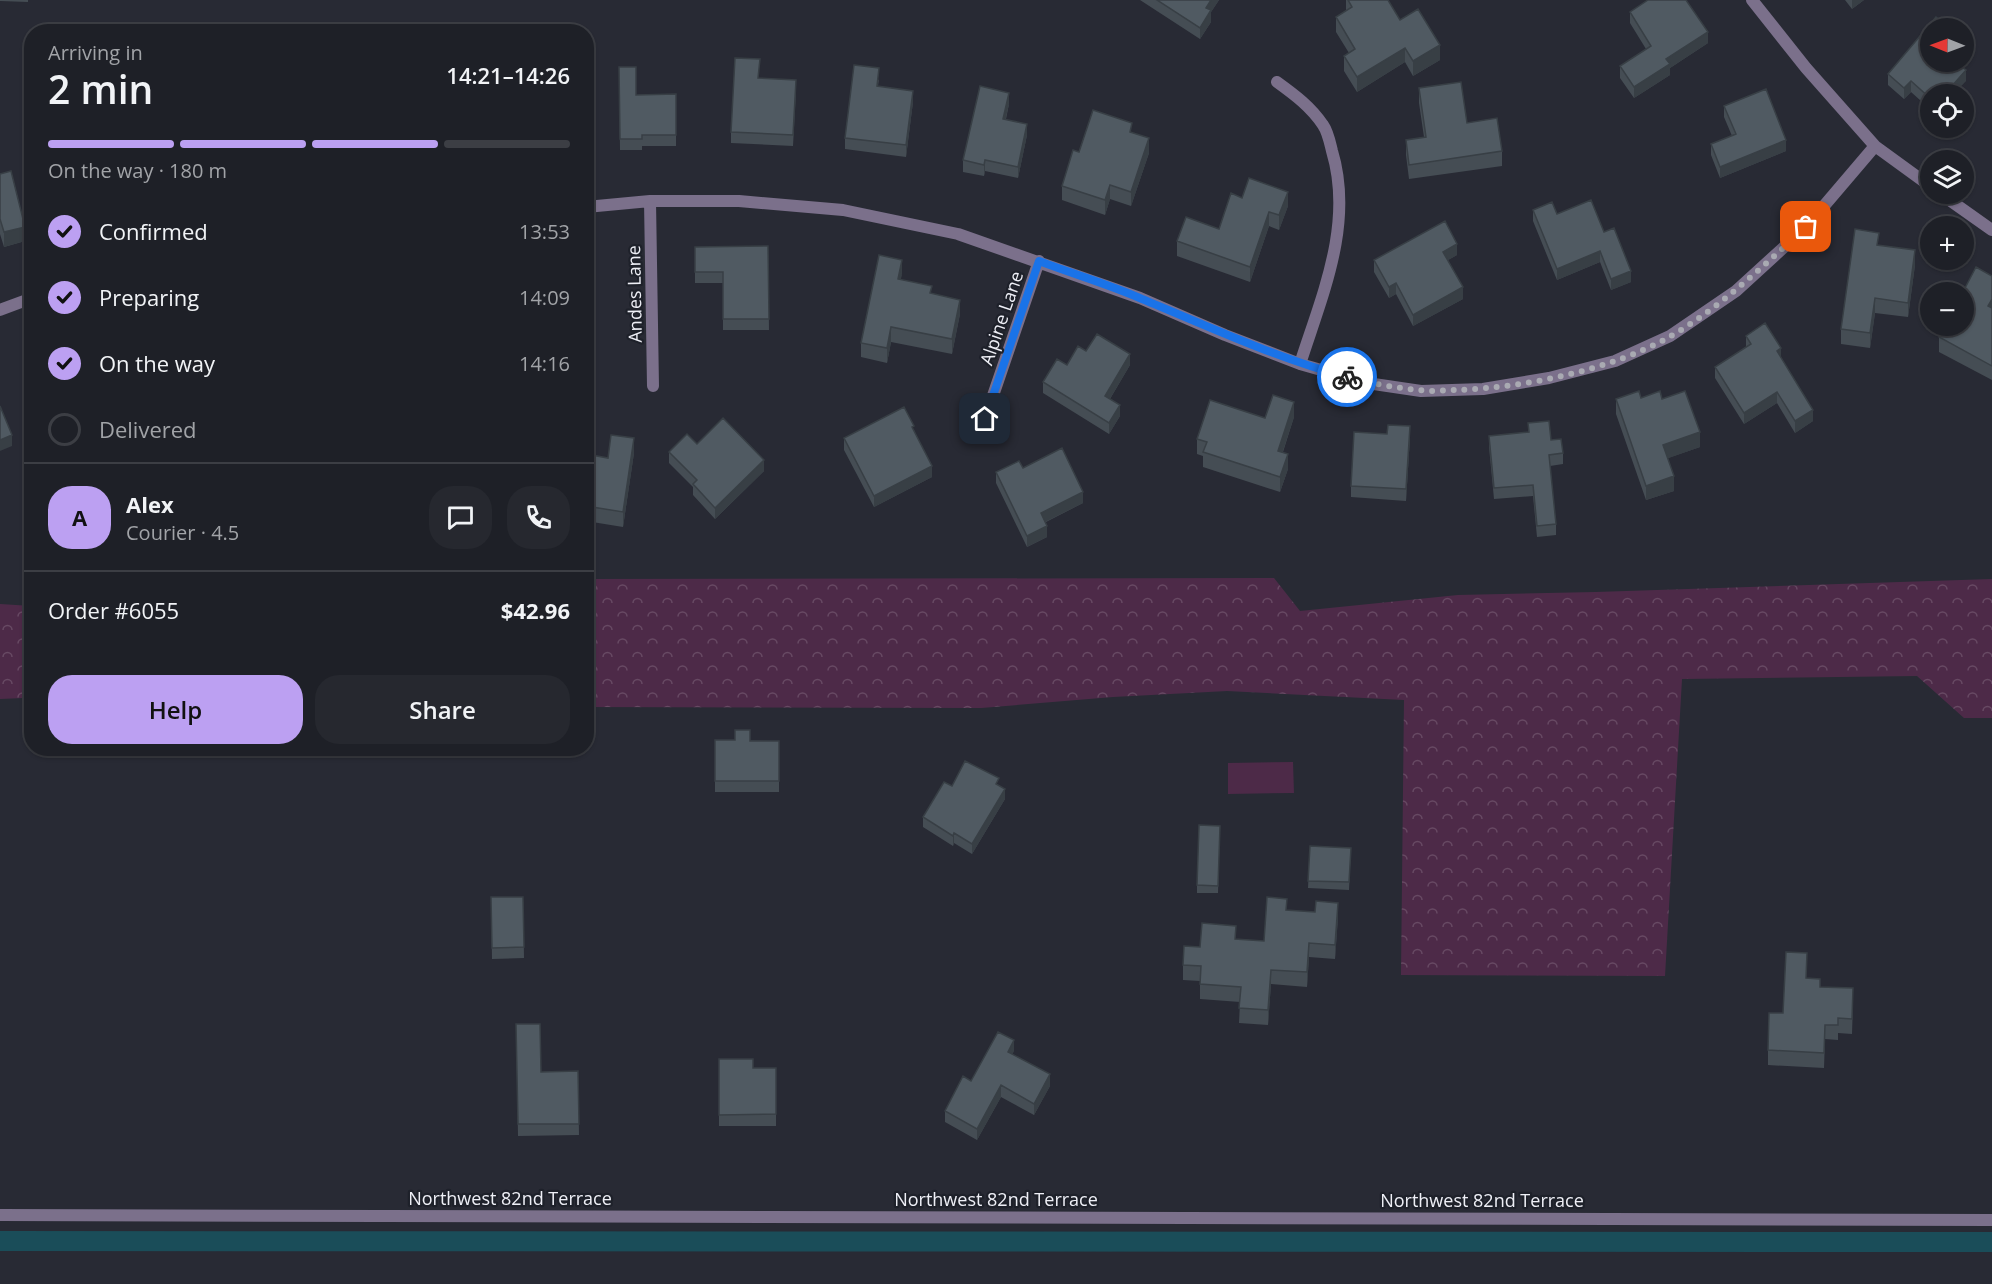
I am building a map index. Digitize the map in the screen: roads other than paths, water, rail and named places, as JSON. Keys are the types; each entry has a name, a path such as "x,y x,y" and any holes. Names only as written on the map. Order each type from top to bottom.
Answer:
{"street":[{"path":"1752,0 1806,68 1875,146 1920,179"},
{"path":"1277,82 1307,104 1325,128 1336,164 1341,207 1334,256 1300,364"},
{"path":"594,206 650,201 740,201 843,210 958,234 1039,261 1140,298 1300,364 1367,382 1421,391 1483,389 1549,378 1615,361 1670,336 1736,291 1806,227 1875,146"},
{"name":"Andes Lane","path":"650,201 653,386"},
{"path":"1955,204 1992,230"},
{"name":"Alpine Lane","path":"985,419 1039,261"},
{"path":"0,310 24,301"},
{"name":"Northwest 82nd Terrace","path":"0,1215 1992,1220"}],"waterway":[{"path":"0,1241 1992,1242"}]}
